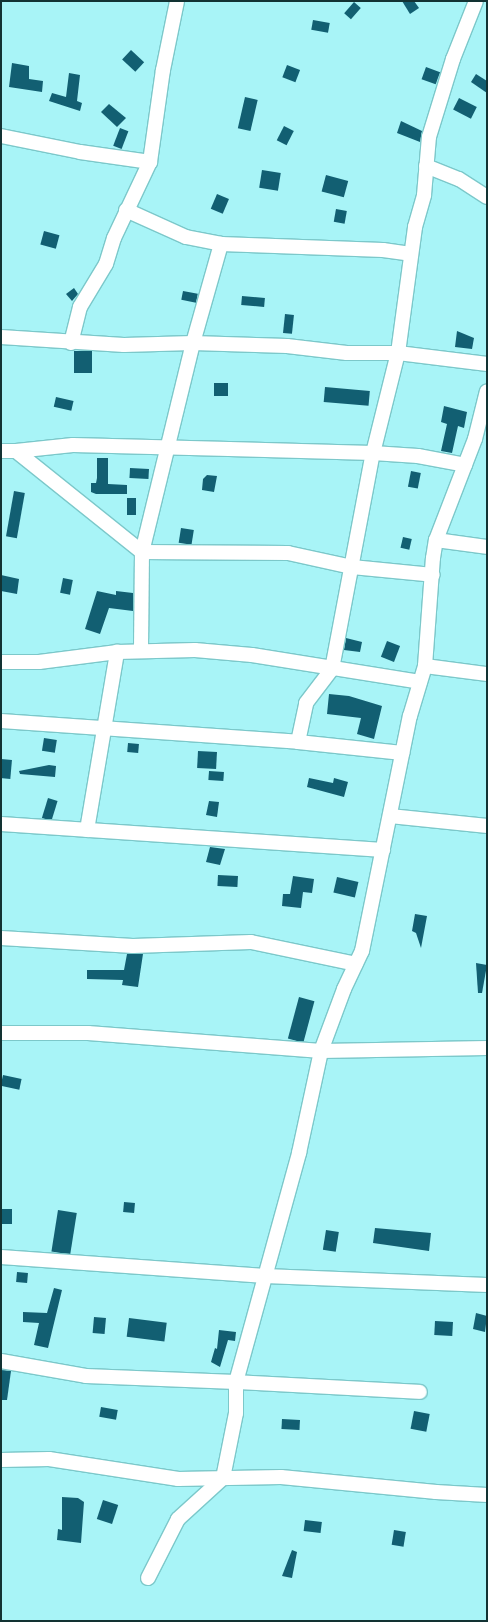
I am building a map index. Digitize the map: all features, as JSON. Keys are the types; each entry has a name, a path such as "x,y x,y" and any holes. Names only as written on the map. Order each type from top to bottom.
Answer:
{"street":[{"path":"71,343 80,307 106,264 126,210 150,162 163,70 177,1"},
{"path":"298,742 306,703 332,669 373,453 398,352 411,254 424,195 429,137 440,98 476,1"},
{"path":"1,136 80,152 150,162"},
{"path":"426,166 459,179 487,197"},
{"path":"126,210 186,237 221,244 375,250 411,254"},
{"path":"141,650 142,552 169,448 193,343 221,244"},
{"path":"1,337 71,343 160,346 193,343 287,346 347,353 398,352 487,364"},
{"path":"148,1578 178,1518 223,1478 236,1413 236,1382 299,1153 321,1051 362,951 402,753 425,666 436,540 465,465 481,440 487,391"},
{"path":"1,451 73,446 373,453 418,456 465,465"},
{"path":"16,451 142,552 288,553 352,568 433,576"},
{"path":"436,540 487,547"},
{"path":"1,662 39,662 141,650 195,650 252,655 420,682"},
{"path":"87,830 117,652"},
{"path":"425,666 487,674"},
{"path":"1,721 103,728 187,736 298,742 402,753"},
{"path":"390,816 487,826"},
{"path":"1,824 383,850"},
{"path":"1,938 133,946 251,942 356,964"},
{"path":"1,1033 88,1033 321,1051 487,1048"},
{"path":"1,1257 265,1276 487,1285"},
{"path":"1,1361 86,1376 420,1392"},
{"path":"1,1460 49,1459 178,1479 281,1477 436,1492 487,1495"}],"building":[{"path":"402,1 414,1 419,8 410,14"},
{"path":"354,2 361,8 351,19 344,13"},
{"path":"313,20 330,23 328,33 311,30"},
{"path":"131,50 144,62 135,72 122,60"},
{"path":"12,63 29,66 29,79 43,81 42,92 9,87"},
{"path":"287,65 300,70 295,82 282,77"},
{"path":"426,67 440,72 436,84 422,79"},
{"path":"69,73 80,75 77,101 82,103 80,111 49,101 52,93 66,97"},
{"path":"476,74 487,81 487,93 471,82"},
{"path":"245,97 258,100 250,131 238,128"},
{"path":"459,98 477,107 471,119 453,110"},
{"path":"109,104 126,118 117,127 101,112"},
{"path":"401,121 422,131 420,142 397,133"},
{"path":"284,126 294,131 287,145 277,140"},
{"path":"120,128 128,131 122,149 113,146"},
{"path":"262,170 281,173 278,191 259,188"},
{"path":"326,175 348,181 344,197 322,191"},
{"path":"217,194 229,199 223,214 211,209"},
{"path":"336,209 347,211 345,224 334,222"},
{"path":"44,231 59,235 56,249 40,245"},
{"path":"74,288 78,294 72,301 66,294"},
{"path":"183,291 198,294 196,303 181,300"},
{"path":"242,296 265,298 264,307 241,305"},
{"path":"285,314 294,315 292,334 283,333"},
{"path":"457,331 474,338 472,349 455,347"},
{"path":"74,351 92,351 92,373 74,373"},
{"path":"214,383 228,383 228,396 214,396"},
{"path":"325,387 370,391 369,406 324,402"},
{"path":"56,397 74,401 71,411 54,407"},
{"path":"444,406 467,412 464,428 458,426 452,453 441,451 447,424 441,422"},
{"path":"97,458 108,458 108,484 127,485 127,494 96,494 91,492 91,483 96,483 97,478"},
{"path":"130,468 149,469 148,479 129,478"},
{"path":"411,471 421,473 418,489 408,487"},
{"path":"207,475 217,476 214,492 202,490 203,479"},
{"path":"14,491 25,493 17,538 6,536"},
{"path":"127,498 136,498 136,515 127,515"},
{"path":"181,528 194,530 191,545 179,543"},
{"path":"403,537 412,539 409,550 401,548"},
{"path":"1,575 19,579 17,594 1,591"},
{"path":"63,578 73,580 70,595 60,593"},
{"path":"97,591 116,595 116,591 133,593 133,611 109,608 100,634 85,629"},
{"path":"346,638 362,642 360,652 344,650"},
{"path":"387,641 400,646 394,662 381,657"},
{"path":"329,694 349,696 382,706 374,739 357,734 361,718 327,714"},
{"path":"44,738 57,740 55,753 42,751"},
{"path":"128,743 139,744 138,753 127,752"},
{"path":"198,751 217,752 216,769 197,768"},
{"path":"1,759 12,760 10,779 1,778"},
{"path":"49,765 56,766 55,777 20,774 19,771"},
{"path":"209,771 224,772 223,781 208,780"},
{"path":"309,778 333,783 334,778 348,782 344,797 307,787"},
{"path":"48,798 58,801 51,821 42,818"},
{"path":"209,801 219,802 217,817 206,815"},
{"path":"210,847 225,849 220,865 206,862"},
{"path":"218,875 238,876 237,887 217,886"},
{"path":"293,876 314,879 312,893 303,892 301,908 282,906 283,894 290,894"},
{"path":"337,877 358,882 355,898 333,893"},
{"path":"415,914 427,916 421,948 416,933 412,931"},
{"path":"127,954 143,954 138,987 122,985 123,980 87,979 87,970 124,970"},
{"path":"476,963 487,965 482,993 478,993"},
{"path":"299,997 314,1001 303,1043 288,1039"},
{"path":"3,1075 22,1079 19,1090 1,1086"},
{"path":"124,1202 135,1203 134,1213 123,1212"},
{"path":"1,1209 12,1209 12,1224 1,1224"},
{"path":"58,1210 77,1213 70,1254 51,1251"},
{"path":"375,1228 431,1233 429,1251 373,1243"},
{"path":"326,1230 339,1232 336,1252 323,1250"},
{"path":"17,1272 28,1273 27,1283 16,1282"},
{"path":"54,1288 62,1290 48,1348 34,1345 39,1323 23,1322 23,1312 47,1313"},
{"path":"476,1313 487,1316 485,1332 473,1329"},
{"path":"94,1317 106,1318 105,1334 93,1333"},
{"path":"129,1318 167,1323 164,1341 127,1337"},
{"path":"435,1321 453,1322 452,1336 434,1335"},
{"path":"219,1330 236,1332 235,1341 228,1340 220,1367 211,1362 215,1348 217,1349"},
{"path":"1,1370 11,1371 7,1400 1,1400"},
{"path":"101,1407 118,1410 116,1420 99,1417"},
{"path":"414,1411 430,1414 426,1432 411,1429"},
{"path":"282,1419 300,1420 299,1430 281,1429"},
{"path":"62,1497 78,1498 84,1502 81,1543 57,1540 58,1529 62,1530"},
{"path":"103,1500 118,1505 112,1524 97,1519"},
{"path":"305,1520 322,1522 321,1533 304,1531"},
{"path":"394,1530 406,1532 404,1547 392,1545"},
{"path":"292,1550 297,1552 292,1578 282,1576"}]}
